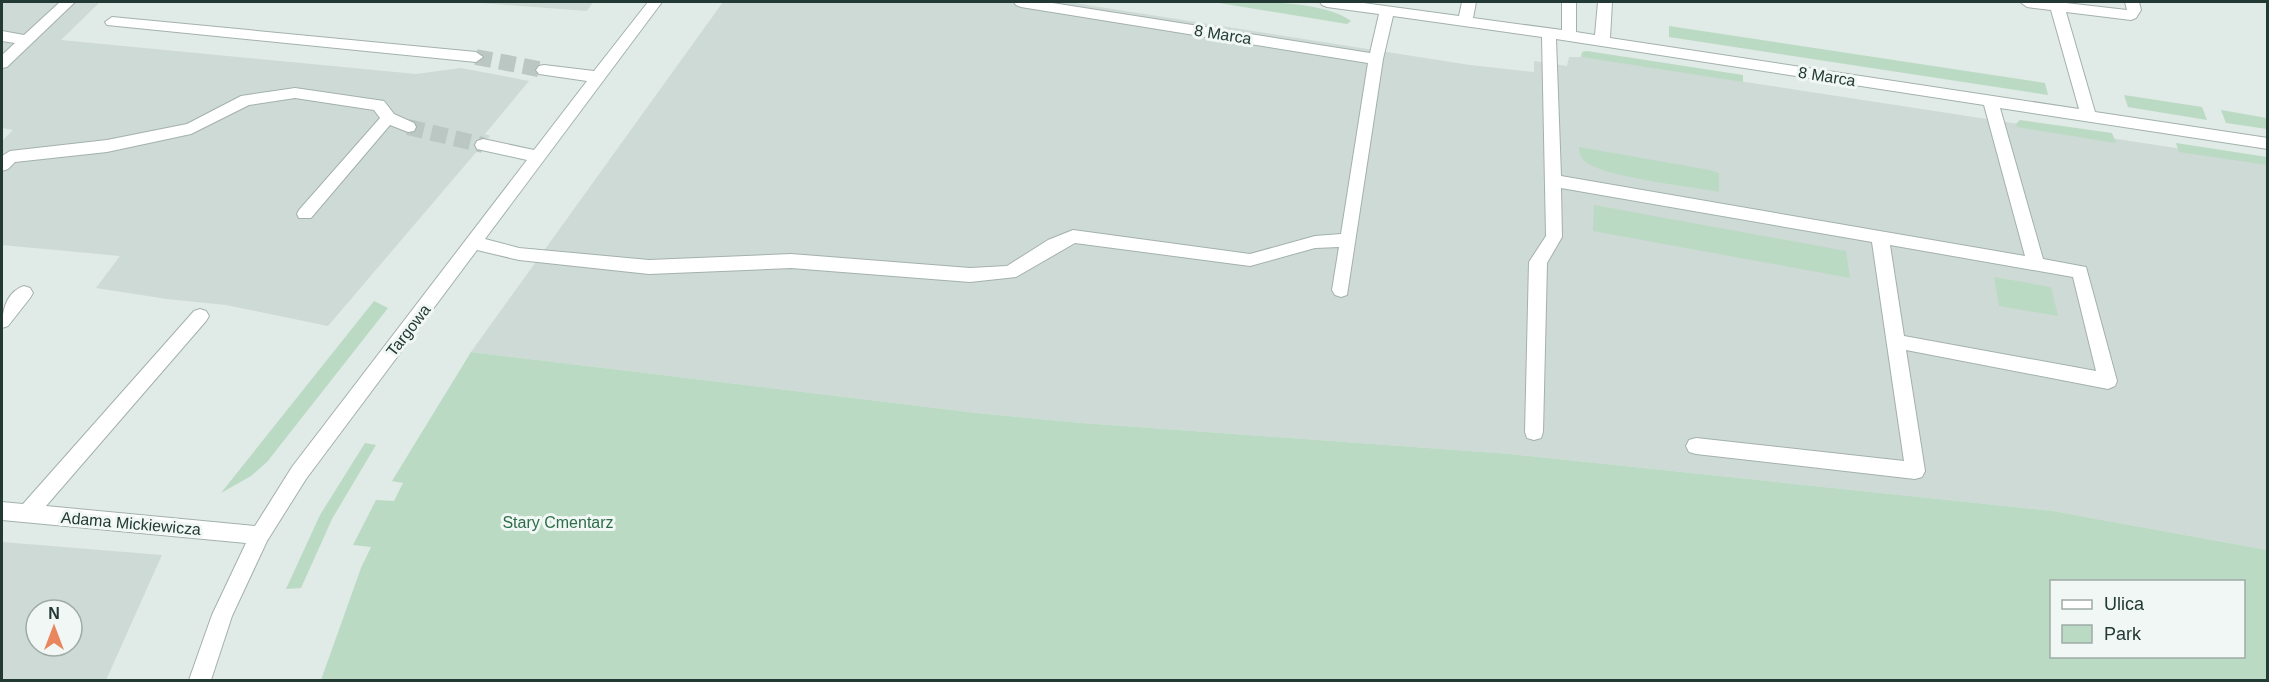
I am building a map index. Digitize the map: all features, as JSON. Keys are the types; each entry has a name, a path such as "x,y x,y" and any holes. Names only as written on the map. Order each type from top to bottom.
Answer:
{"street":[{"path":"2,63 68,2"},
{"name":"Targowa","path":"200,681 222,615 261,535 299,473 655,2"},
{"name":"8 Marca","path":"1020,2 1376,59"},
{"name":"8 Marca","path":"1327,2 1569,36 2268,144"},
{"path":"1465,22 1469,2"},
{"path":"1569,2 1569,36"},
{"path":"1602,42 1605,2"},
{"path":"2027,2 2121,15 2131,15 2134,10 2132,2"},
{"path":"2057,6 2089,117"},
{"path":"1341,290 1376,59 1387,11"},
{"path":"112,22 476,57"},
{"path":"1534,432 1538,262 1554,237 1549,33"},
{"path":"2,36 26,40"},
{"path":"544,69 598,77"},
{"path":"2,165 10,157 107,146 191,129 246,100 295,93 379,105 388,118 408,127"},
{"path":"1991,102 2036,264"},
{"path":"305,214 388,118"},
{"path":"483,145 538,157"},
{"path":"1553,181 2080,272 2108,381 1894,341"},
{"path":"474,243 519,254 649,267 791,261 970,275 1010,272 1073,236 1250,260 1315,242 1348,240"},
{"path":"1696,446 1915,471 1880,237"},
{"path":"2,321 24,293"},
{"path":"28,513 200,316"},
{"name":"Adama Mickiewicza","path":"2,512 261,535"}],"shaded area":[{"path":"2,2 100,2 61,40 416,74 461,68 529,81 485,134 490,136 328,326 226,305 96,288 120,256 2,245 2,141 13,130 2,128"},
{"path":"468,2 593,2 587,11"},
{"path":"723,2 1068,2 1470,65 1534,72 1534,61 1567,66 1569,57 1582,57 2267,162 2267,550 2053,511 1510,454 1082,423 977,413 471,352"},
{"path":"2,542 162,555 106,680 2,680"}],"green space":[{"path":"1213,2 1305,5 1339,14 1351,21 1347,24"},
{"path":"1669,26 2045,83 2048,95 1669,37"},
{"path":"1582,52 1743,75 1743,82 1581,57"},
{"path":"2124,95 2202,107 2207,120 2128,107"},
{"path":"2221,110 2267,118 2267,129 2226,123"},
{"path":"2020,120 2112,133 2116,143 2017,127 2016,124"},
{"path":"2176,143 2267,157 2267,165 2179,152"},
{"path":"1579,147 1710,170 1719,173 1719,192 1613,173 1583,160"},
{"path":"1594,205 1846,251 1850,278 1593,231"},
{"path":"1994,277 2051,287 2058,316 1999,306"},
{"path":"374,301 388,308 267,462 251,476 221,493"},
{"name":"Stary Cmentarz","path":"471,352 977,413 1082,423 1510,454 2053,511 2267,550 2267,680 321,680 361,568 371,547 353,545 376,500 394,501 403,483 392,481"},
{"path":"365,443 376,445 332,519 301,588 286,589 320,515"}],"tunnel":[{"path":"476,57 544,70"},
{"path":"408,127 483,145"}]}
